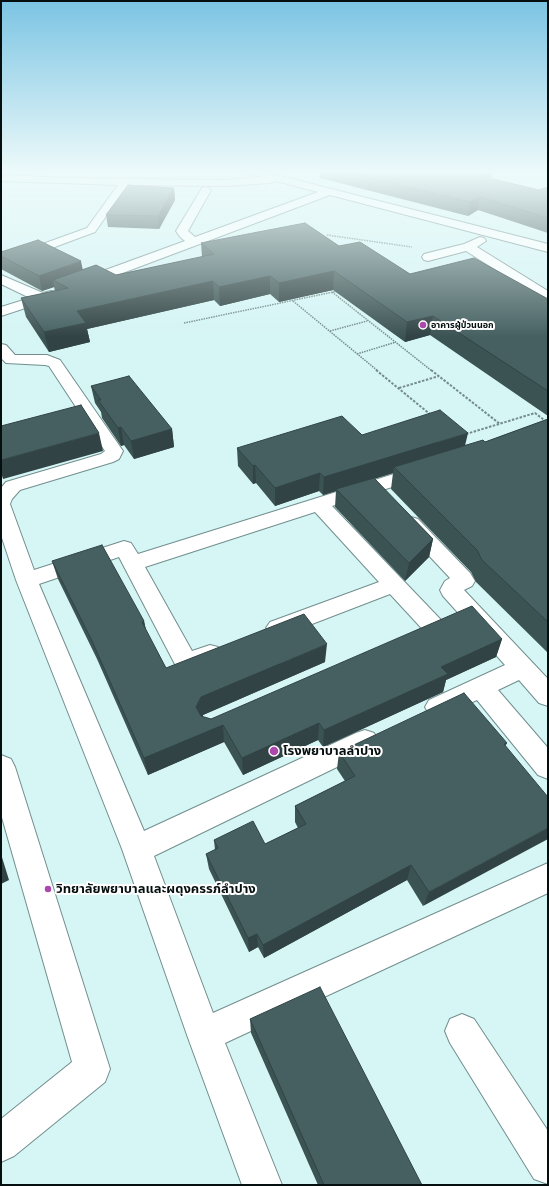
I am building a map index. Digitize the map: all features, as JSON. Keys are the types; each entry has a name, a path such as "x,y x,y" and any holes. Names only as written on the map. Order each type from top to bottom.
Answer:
{"street":[{"path":"1,263 90,230 93,226"},
{"path":"185,226 182,231 184,235 194,242"},
{"path":"1,312 236,226"},
{"path":"465,226 548,248"},
{"path":"428,257 468,247 494,234"},
{"path":"468,247 548,297"},
{"path":"1,279 42,298"},
{"path":"1,348 11,360 47,360 55,363 114,451 113,455 107,458 13,486 3,497 1,503"},
{"path":"132,563 435,467"},
{"path":"375,486 462,578 464,581 453,586 452,590 548,696"},
{"path":"319,504 395,584 424,631 470,611"},
{"path":"1,506 27,580 137,849 204,1035 262,1185"},
{"path":"27,580 124,548 186,663 230,646"},
{"path":"260,635 395,584"},
{"path":"417,717 522,668"},
{"path":"481,686 548,767"},
{"path":"137,849 388,730"},
{"path":"1,767 92,1069 1,1143"},
{"path":"204,1035 548,878"},
{"path":"462,1031 548,1165"}],"path":[{"path":"327,235 418,248 428,257"},
{"path":"184,323 339,290"},
{"path":"331,292 500,424"},
{"path":"293,300 329,332 434,417"},
{"path":"329,332 368,321"},
{"path":"357,354 396,342"},
{"path":"399,388 439,376"},
{"path":"464,434 535,413 548,422"}],"building":[{"path":"288,226 310,226 339,246 360,242 410,274 474,258 548,299 548,391 433,316 407,322 334,271 279,283 270,276 219,287 213,281 77,311 86,323 44,332 21,298 68,288 53,280 96,265 116,275 214,254 201,243"},
{"path":"38,240 81,261 39,276 1,256 1,252"},
{"path":"129,376 172,429 131,441 121,427 118,428 98,400 101,400 91,386"},
{"path":"81,405 99,433 1,460 1,426"},
{"path":"440,410 468,433 324,477 320,473 275,488 255,465 253,466 237,448 342,416 362,435"},
{"path":"548,419 548,622 482,560 477,550 394,467 483,440 485,442"},
{"path":"374,478 433,539 409,563 336,489"},
{"path":"102,545 144,621 142,622 166,668 304,614 327,644 201,697 196,707 201,716 211,719 472,606 502,639 441,667 448,674 324,730 319,723 242,758 223,725 144,758 92,641 52,561"},
{"path":"464,693 507,743 504,744 548,797 548,828 429,892 411,865 263,945 257,934 248,938 206,854 218,848 214,840 253,821 265,844 306,824 295,806 355,776 339,752"},
{"path":"320,987 422,1185 324,1185 250,1019"}],"place":[{"name":"อาคารผู้ป่วนนอก","path":"423,325"},
{"name":"โรงพยาบาลลำปาง","path":"274,751"},
{"name":"วิทยาลัยพยาบาลและผดุงครรภ์ลําปาง","path":"48,889"}]}
